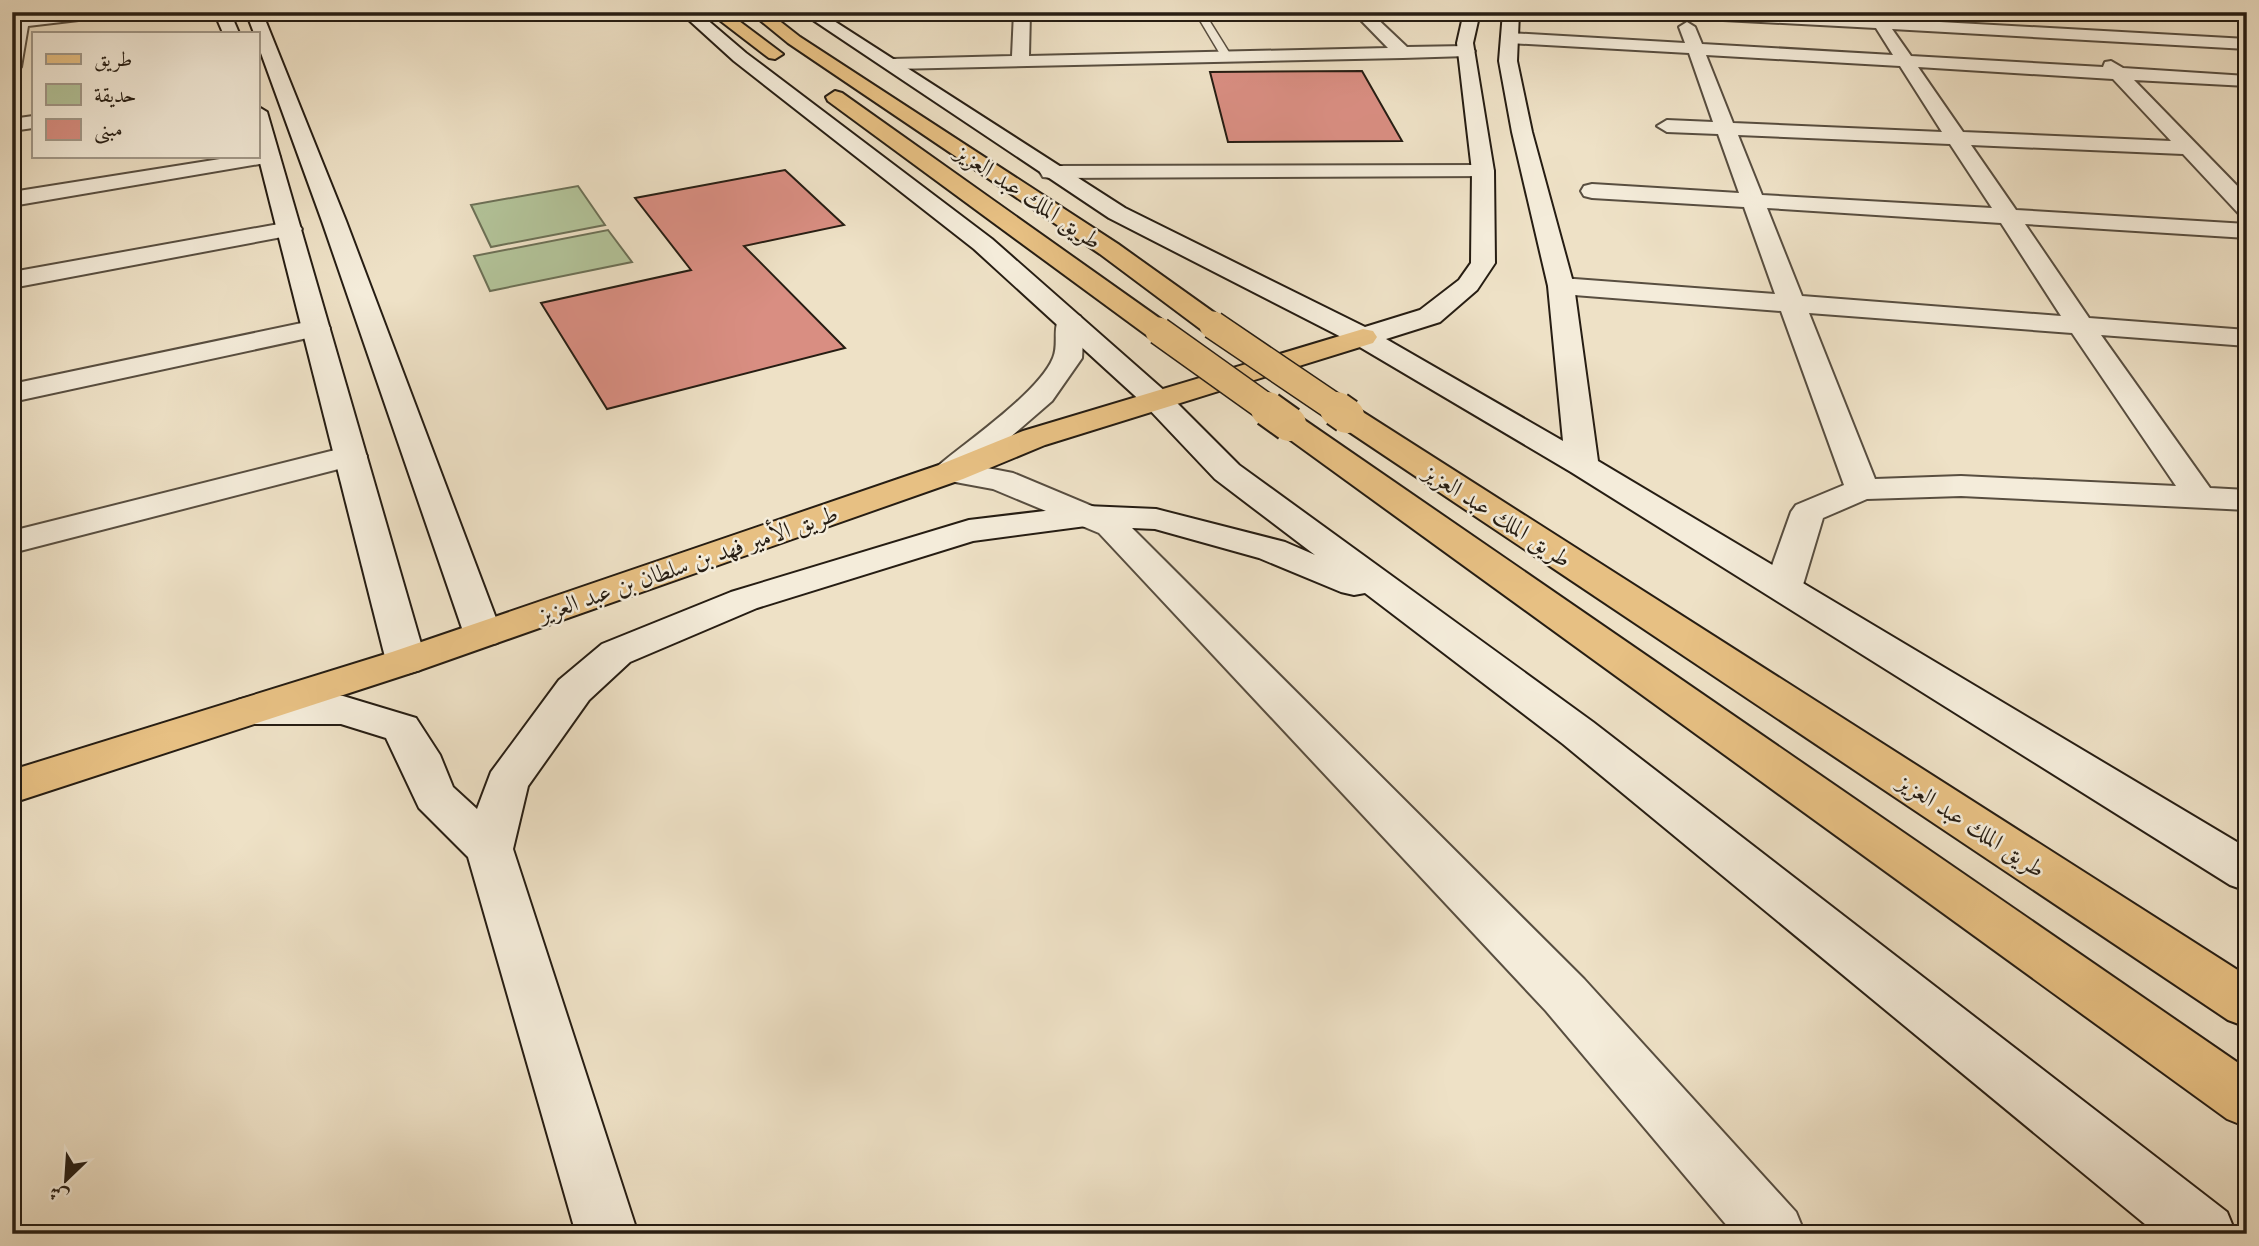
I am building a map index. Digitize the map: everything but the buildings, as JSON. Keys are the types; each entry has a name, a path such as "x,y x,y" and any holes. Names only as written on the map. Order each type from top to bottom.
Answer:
{"main road":[{"path":"717,12 795,68"},
{"name":"طريق الملك عبد العزيز","path":"758,12 794,40 1109,249 1213,326 1347,416 2247,1004"},
{"path":"817,84 1158,331 2247,1101"},
{"name":"طريق الأمير فهد بن سلطان بن عبد العزيز","path":"12,787 483,635 951,472 1034,438 1363,337"}],"street":[{"path":"32,64 12,66 19,19 104,12"},
{"path":"222,12 231,32"},
{"path":"254,12 334,221 483,635"},
{"path":"688,12 740,57 983,244 1156,400 1227,472 1578,733 2205,1234"},
{"path":"809,12 1117,213 1363,337 1582,465 2247,872"},
{"path":"1020,61 1022,12"},
{"path":"1361,12 1402,53"},
{"path":"1363,337 1430,316 1468,285 1483,263 1483,171 1465,43 1472,12"},
{"path":"1511,12 1508,61 1522,132 1561,286 1582,465"},
{"path":"1666,12 1876,18 2082,35 2247,44"},
{"path":"2060,12 2247,209"},
{"path":"2235,12 2247,20"},
{"path":"1682,13 1862,489"},
{"path":"1876,18 2081,326 2199,496"},
{"path":"1509,38 2247,82"},
{"path":"892,64 1466,51"},
{"path":"259,119 406,661"},
{"path":"12,125 32,122"},
{"path":"1667,126 2189,149"},
{"path":"12,199 270,157"},
{"path":"1051,172 1483,171"},
{"path":"1592,191 2247,231"},
{"path":"12,281 290,229"},
{"path":"1561,286 2247,338"},
{"path":"951,472 1041,395 1068,358 1070,322"},
{"path":"12,393 316,328"},
{"path":"12,542 351,456"},
{"path":"951,472 1001,480 1111,526 1564,995 1774,1234"},
{"path":"1783,587 1808,512 1862,489 1961,486 2247,500"},
{"path":"489,849 507,783 574,690 616,653 744,600 970,531 1086,516 1156,519 1272,550 1405,604"},
{"path":"253,710 343,710 401,728 418,755 435,796 489,849 607,1234"}],"lane":[{"path":"1199,12 1227,57"}],"green space":[{"path":"578,186 605,225 491,247 471,205"},
{"path":"608,230 632,262 490,291 474,256"}]}
